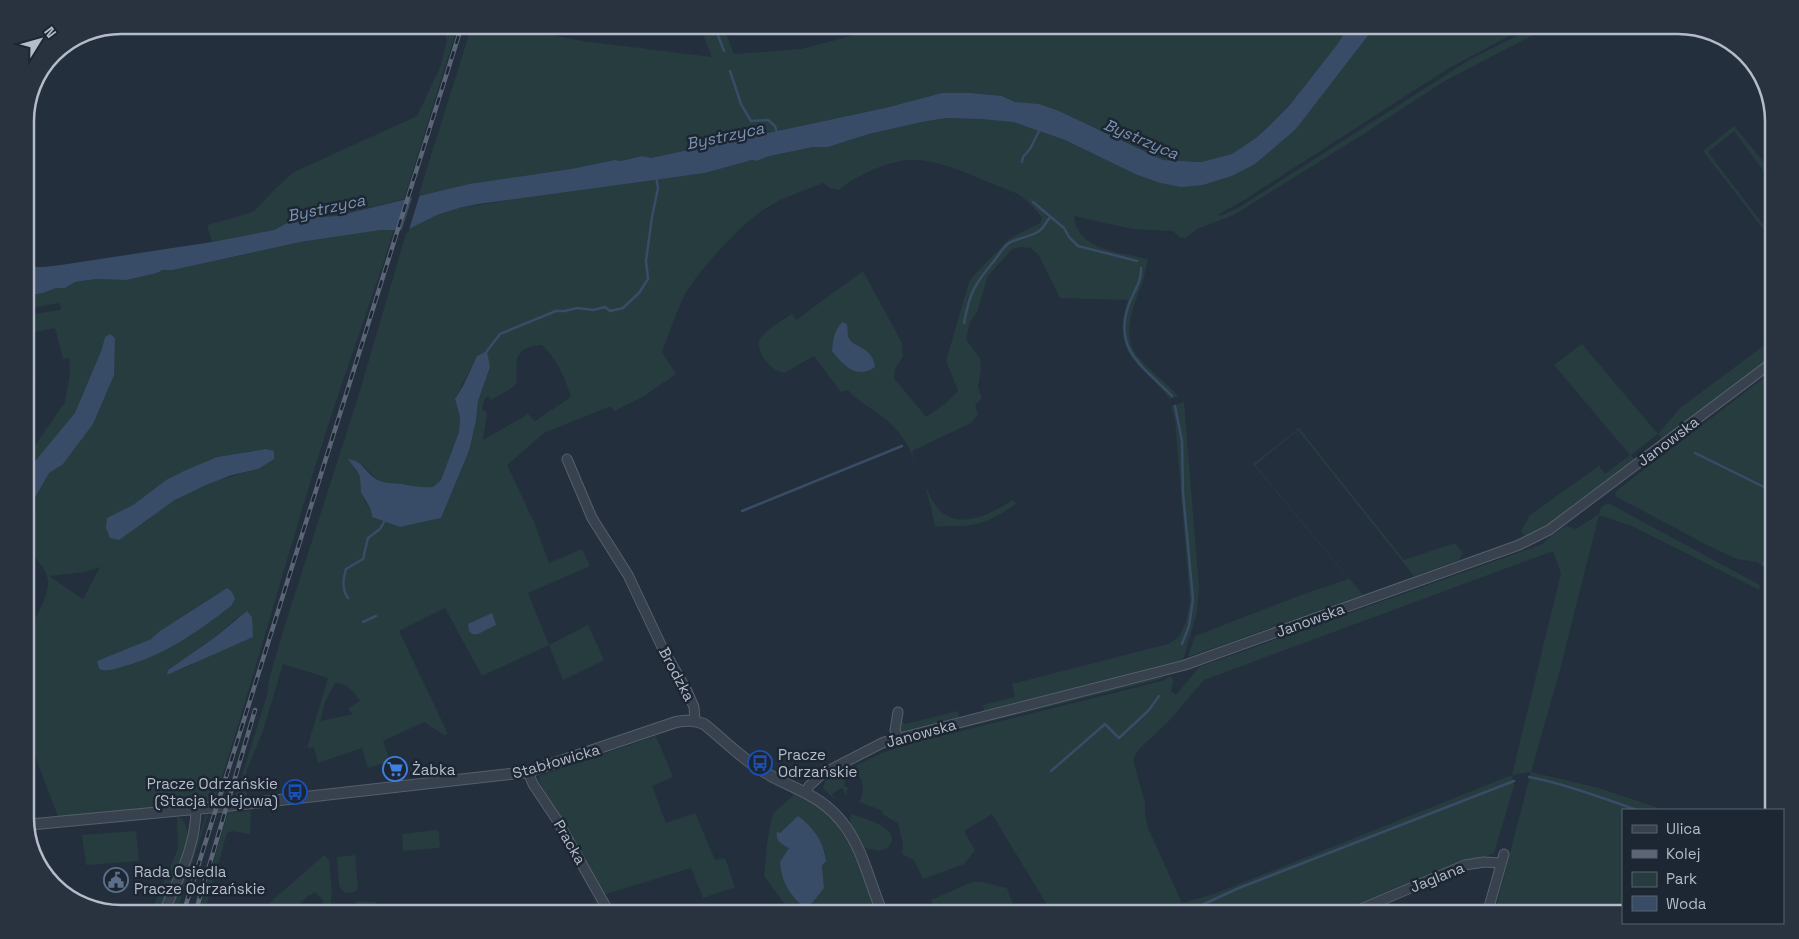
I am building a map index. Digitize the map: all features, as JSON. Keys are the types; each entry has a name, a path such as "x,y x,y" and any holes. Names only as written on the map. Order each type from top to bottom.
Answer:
{"street":[{"name":"Janowska","path":"806,792 809,786 822,774 884,742 1185,665 1519,545 1549,530 1765,368"},
{"name":"Brodzka","path":"567,459 592,518 628,575 662,646 688,692 694,707 695,720 704,724 759,769 806,792 822,802 835,814 850,833 880,905"},
{"path":"898,712 895,730 898,738"},
{"name":"Stabłowicka","path":"34,824 528,772 676,722 695,720"},
{"name":"Pracka","path":"528,772 533,784 541,794 605,905"},
{"path":"166,905 191,848 196,823 196,808"},
{"name":"Jaglana","path":"1370,905 1465,865 1502,858 1489,905"}],"green space":[{"path":"444,34 455,34 404,199 337,216 318,217 287,223 274,230 212,242 207,225 254,211 294,172 417,116 440,68 447,40"},
{"path":"469,34 546,34 582,41 712,57 703,34 726,34 734,54 801,49 858,34 1344,34 1289,106 1256,138 1232,154 1201,162 1163,160 1059,111 1039,104 1015,102 1002,96 942,93 885,108 651,158 642,156 621,161 613,160 418,197"},
{"path":"1369,34 1513,34 1449,68 1241,202 1219,214 1220,216 1238,208 1469,60 1520,34 1535,34 1443,82 1234,215 1197,229 1186,238 1179,237 1173,231 1132,229 1074,216 1077,227 1091,243 1114,252 1148,259 1130,320 1130,340 1139,358 1178,396 1170,399 1131,357 1123,334 1123,319 1128,300 1060,298 1038,254 1030,248 1012,249 988,276 977,312 970,322 966,339 980,359 981,370 978,387 982,398 975,405 978,414 971,423 912,451 918,467 899,432 848,390 841,392 814,356 784,373 767,363 759,345 760,338 773,326 792,314 796,320 863,271 902,343 903,357 895,369 894,378 926,417 946,403 958,391 946,361 969,282 1009,239 1040,223 1042,218 1027,201 1015,193 941,164 920,160 901,161 882,166 853,180 839,190 830,188 823,183 770,206 753,217 719,251 697,276 683,298 662,352 676,374 644,396 614,411 611,406 544,433 507,465 534,522 549,563 582,549 590,566 528,593 549,645 482,676 445,608 399,631 448,734 444,735 424,722 383,741 390,761 368,768 362,748 318,763 314,747 307,748 328,678 283,664 262,734 247,769 245,780 247,799 234,801 268,692 268,683 283,631 359,394 407,230 437,215 459,208 566,191 705,173 752,160 757,161 770,156 813,147 828,147 869,134 946,118 1014,121 1065,140 1135,174 1160,183 1203,185 1232,176 1296,129","holes":["542,345 560,369 571,397 535,421 528,414 483,440 487,413 482,409 485,398 489,396 491,400 512,388 517,382 516,366 522,351 526,348","487,352 490,367 478,401 476,421 469,451 441,518 400,527 372,517 371,510 365,502 360,477 349,459 365,467 375,478 388,484 433,488 441,480 459,432 460,417 455,399 477,356","335,683 347,686 360,701 348,709 353,714 320,721 325,702"]},
{"path":"1734,126 1765,163 1765,173 1734,131 1708,152 1765,227 1765,231 1703,151"},
{"path":"381,230 394,230 321,448 214,802 59,819 34,754 34,618 46,595 48,579 41,565 34,557 34,447 65,402 70,374 69,358 63,359 55,328 34,332 34,314 61,310 60,303 34,307 34,294 56,288 65,288 75,282 96,279 127,280 157,273 162,269 173,270 300,242","holes":["266,449 258,469 194,490 174,501 142,524 133,505 166,480 217,457","100,567 83,599 49,576 84,572","227,588 231,606 192,634 156,654 130,664 107,670 99,669 97,661 151,639 160,631","240,615 194,664 174,672 168,670 214,638"]},
{"path":"1582,344 1658,434 1631,455 1635,461 1596,492 1555,521 1525,536 1521,531 1530,515 1599,466 1605,474 1630,455 1554,365"},
{"path":"1765,345 1765,363 1663,439 1658,434 1680,408"},
{"path":"1765,377 1765,569 1757,562 1737,559 1711,547 1615,496 1616,491"},
{"path":"1184,402 1199,587 1197,612 1183,660 984,711 983,705 1015,697 1012,684 1168,644 1179,637 1186,622 1190,602 1175,420 1171,406"},
{"path":"1299,428 1404,560 1455,543 1463,553 1459,560 1414,576 1298,430 1255,465 1363,595 1188,657 1195,636 1304,594 1349,579 1253,464"},
{"path":"922,477 934,503 944,514 952,518 961,520 980,517 1013,500 1016,504 994,517 976,524 935,527"},
{"path":"1608,503 1760,585 1759,590 1632,526 1599,515 1561,666 1531,772 1512,775 1514,786 1494,853 1361,905 1047,905 992,814 964,831 975,850 964,864 923,879 914,860 902,854 903,844 898,823 882,814 883,811 859,802 863,789 862,781 855,770 857,765 882,753 912,743 1162,681 1169,677 1172,677 1173,682 1171,691 1176,695 1199,667 1543,544 1566,526 1576,529 1599,514 1601,507","holes":["1553,551 1561,573 1512,775 1214,894 1182,903 1148,828 1145,803 1133,760 1139,749 1168,722 1204,680"]},
{"path":"588,625 604,660 563,680 549,645"},
{"path":"1164,676 1161,679 911,741 880,750 851,764 880,748 896,743"},
{"path":"958,711 959,717 900,732 898,727 900,718 905,724"},
{"path":"656,736 673,777 652,786 666,823 695,813 715,860 725,858 735,887 703,898 691,868 603,895 539,781 539,776"},
{"path":"1531,772 1599,788 1661,809 1622,809 1622,905 1496,905"},
{"path":"835,775 843,778 846,782 844,783 845,787 848,787 846,795 842,788 832,794 835,800 823,788 826,779"},
{"path":"767,780 798,794 828,815 847,840 874,905 785,905 764,876 768,837 773,813 793,796 792,793 767,782","holes":["795,820 820,841 825,853 826,861 822,866 824,888 790,848 780,833"]},
{"path":"251,811 250,834 232,831 227,833 207,905 201,905 228,812"},
{"path":"208,814 179,905 171,905 195,847"},
{"path":"851,814 875,822 887,829 892,837 888,848 878,851 865,848 851,824"},
{"path":"177,817 182,819 186,826 189,843 163,905 154,905 178,849"},
{"path":"436,830 439,833 440,846 438,848 403,851 402,834"},
{"path":"136,831 139,861 86,865 82,835"},
{"path":"355,855 358,888 355,892 345,893 339,886 337,857"},
{"path":"323,856 326,856 329,860 332,888 330,905 321,905 324,901 315,892 310,894 298,905 267,905"},
{"path":"972,882 982,882 1007,888 1013,905 933,905 931,900"},
{"path":"357,901 374,902 380,905 354,905"}],"water":[{"path":"1344,34 1369,34 1296,129 1255,164 1232,176 1203,185 1181,187 1160,183 1135,174 1065,140 1014,122 946,118 869,134 828,147 813,147 770,156 756,161 752,160 705,173 478,204 437,215 407,230 381,230 300,242 173,270 162,270 157,273 127,280 96,279 75,282 65,288 56,288 34,294 34,267 61,265 212,242 274,230 287,223 318,217 337,216 469,184 571,169 614,160 621,161 642,156 651,158 885,108 942,93 1002,96 1015,102 1039,104 1059,111 1163,160 1201,162 1232,154 1256,138 1289,106"},
{"path":"842,322 847,324 850,340 870,354 875,367 862,372 850,369 832,351 833,339"},
{"path":"110,334 115,338 114,375 93,424 63,464 49,473 34,499 34,462 75,413 102,349 105,337"},
{"path":"487,351 490,367 478,401 476,421 469,451 441,518 400,527 372,517 371,510 361,492 360,477 348,459 357,462 372,476 382,482 433,487 441,480 459,432 460,417 455,399 477,356"},
{"path":"266,449 274,451 274,459 258,469 232,475 206,485 175,500 119,540 110,538 106,528 107,518 133,505 166,480 217,457"},
{"path":"227,588 232,592 235,599 231,606 193,634 166,650 137,662 110,670 99,669 97,661 151,639 160,631"},
{"path":"247,611 252,617 253,637 167,675 168,670 214,638"},
{"path":"492,613 496,625 478,634 472,634 469,631 468,624"},
{"path":"798,816 808,825 820,841 826,861 822,866 824,888 812,903 801,905 789,891 784,881 780,862 789,848 777,838 777,832 780,833"}],"pier":[{"path":"420,194 408,233 401,232 413,195"}],"waterway":[{"path":"717,34 724,51"},
{"name":"Bystrzyca","path":"730,71 741,104 751,121 768,120 775,126 777,133"},
{"path":"1022,162 1023,157 1030,149 1040,129"},
{"path":"487,351 500,334 556,311 578,308 593,310 605,307 610,311 623,308 639,293 648,279 646,261 658,188 656,177"},
{"path":"1033,202 1064,228 1069,237 1078,246 1137,261"},
{"path":"964,323 968,304 974,289 1003,249 1012,241 1038,232 1050,217"},
{"path":"1141,268 1139,282 1129,304 1125,320 1125,334 1128,346 1134,357 1172,396"},
{"path":"1175,406 1182,441 1183,493 1193,599 1189,626 1182,644"},
{"path":"742,511 902,446"},
{"path":"1695,453 1765,488"},
{"path":"348,598 344,584 346,569 363,559 368,538 380,529 384,522"},
{"path":"363,622 376,616"},
{"path":"1051,771 1105,724 1119,738 1149,710 1159,696"},
{"path":"1529,777 1570,787 1634,809"},
{"path":"1202,905 1239,888 1514,781"}],"railway":[{"path":"186,905 459,34"},
{"path":"198,905 255,710"}],"place":[{"name":"Pracze Odrzańskie","path":"760,763"},
{"name":"Żabka","path":"395,769"},
{"name":"Pracze Odrzańskie (Stacja kolejowa)","path":"295,792"},
{"name":"Rada Osiedla Pracze Odrzańskie","path":"116,880"}]}
